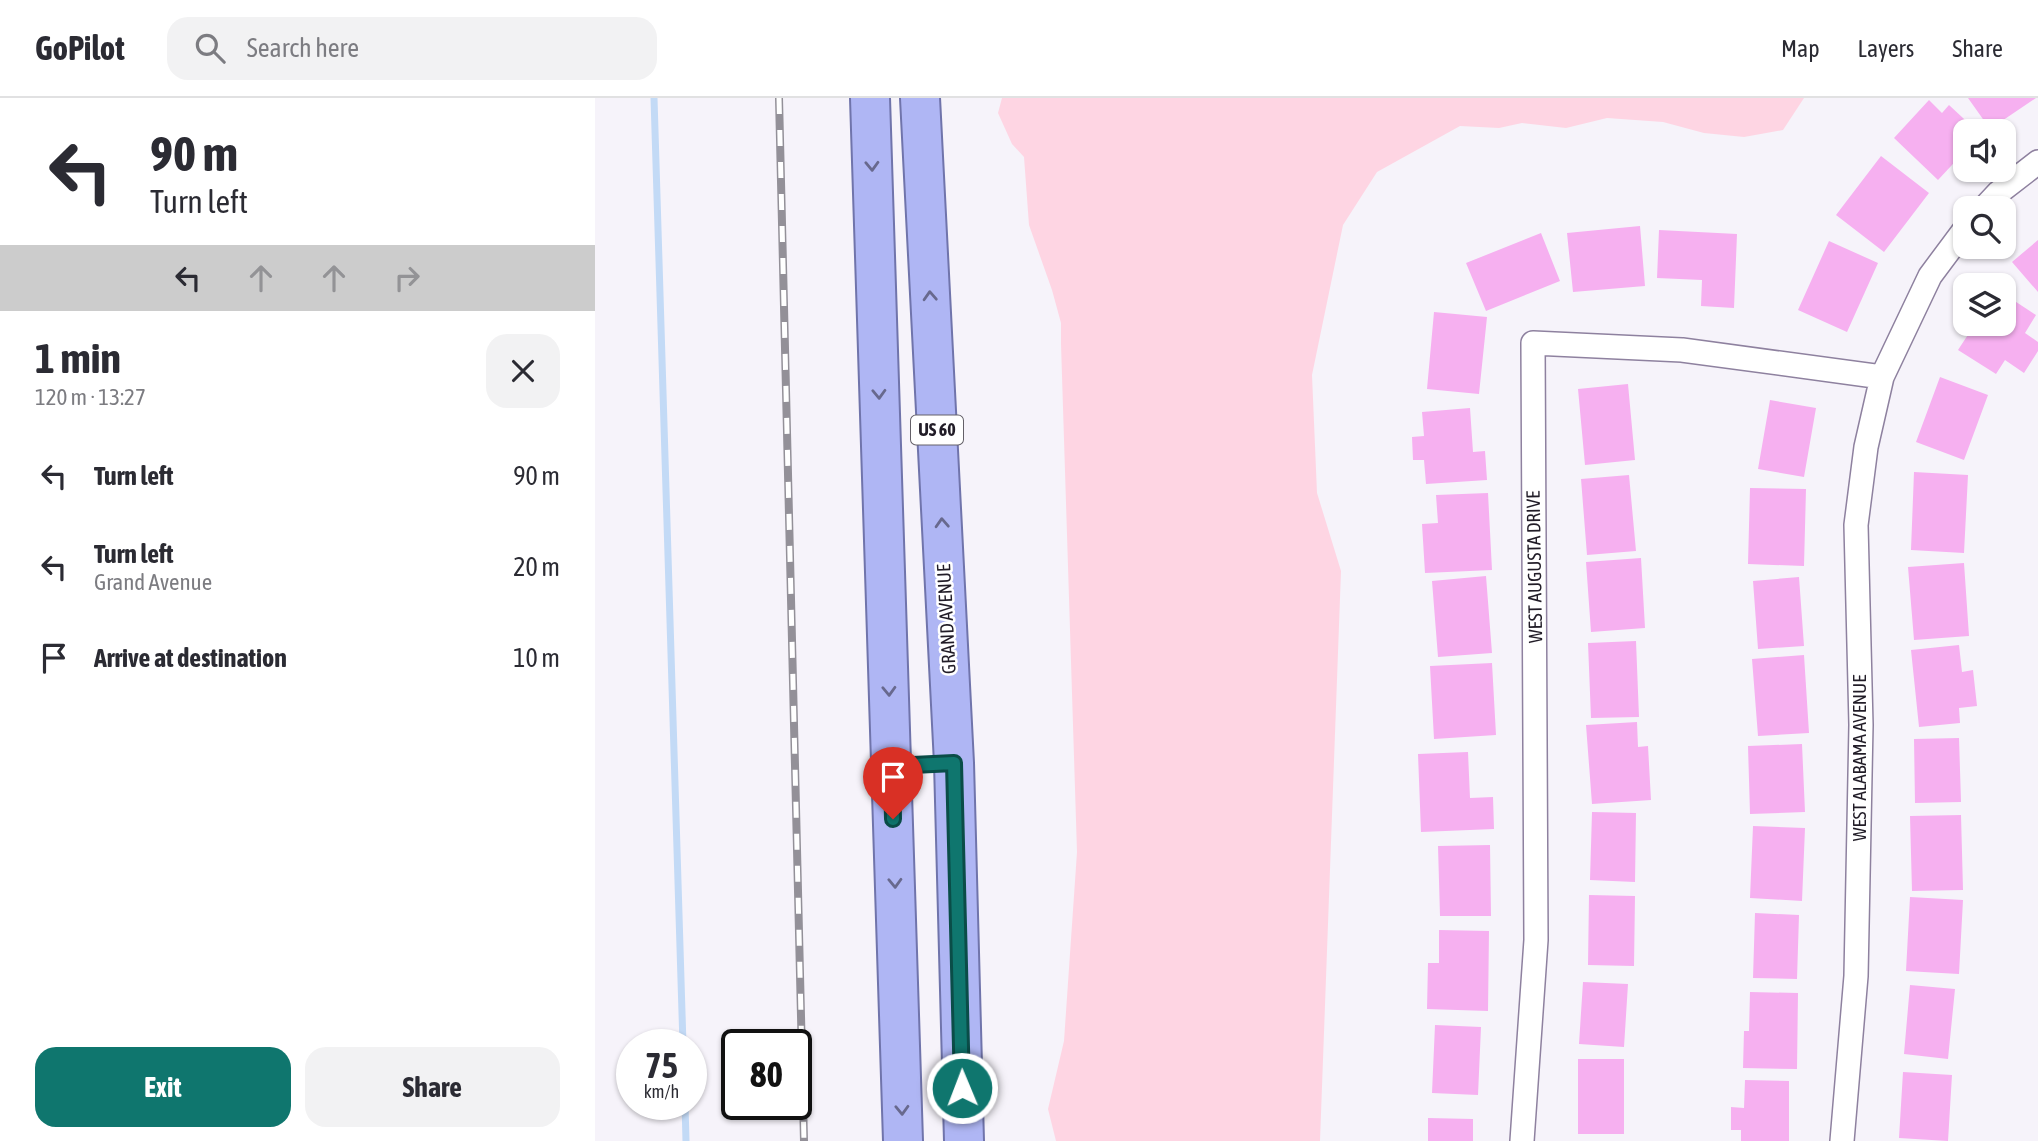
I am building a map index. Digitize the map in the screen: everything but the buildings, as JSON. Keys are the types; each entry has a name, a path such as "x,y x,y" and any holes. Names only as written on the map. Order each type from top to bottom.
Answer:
{"highway":[{"path":"870,98 903,1141"},
{"name":"GRAND AVENUE","path":"920,98 954,763 964,1141"},
{"path":"892,766 954,763"}],"street":[{"path":"1995,196 2038,162"},
{"name":"WEST ALABAMA AVENUE","path":"1842,1141 1857,962 1861,726 1856,525 1866,447 1882,377 1930,276 1953,245"},
{"name":"WEST AUGUSTA DRIVE","path":"1522,1141 1536,940 1532,343 1682,350 1882,377"}],"shaded area":[{"path":"1002,98 1804,98 1783,130 1744,137 1704,133 1663,122 1607,118 1566,128 1522,123 1499,128 1460,126 1377,172 1343,225 1312,375 1317,493 1341,571 1320,1141 1056,1141 1048,1109 1064,1041 1077,852 1061,323 1029,225 1024,157 1012,144 998,113"}],"waterway":[{"path":"654,98 683,1029"},
{"path":"685,1120 686,1141"}],"railway":[{"path":"779,98 804,1141"}],"route":[{"path":"893,819 892,766 954,763 962,1088"}]}
